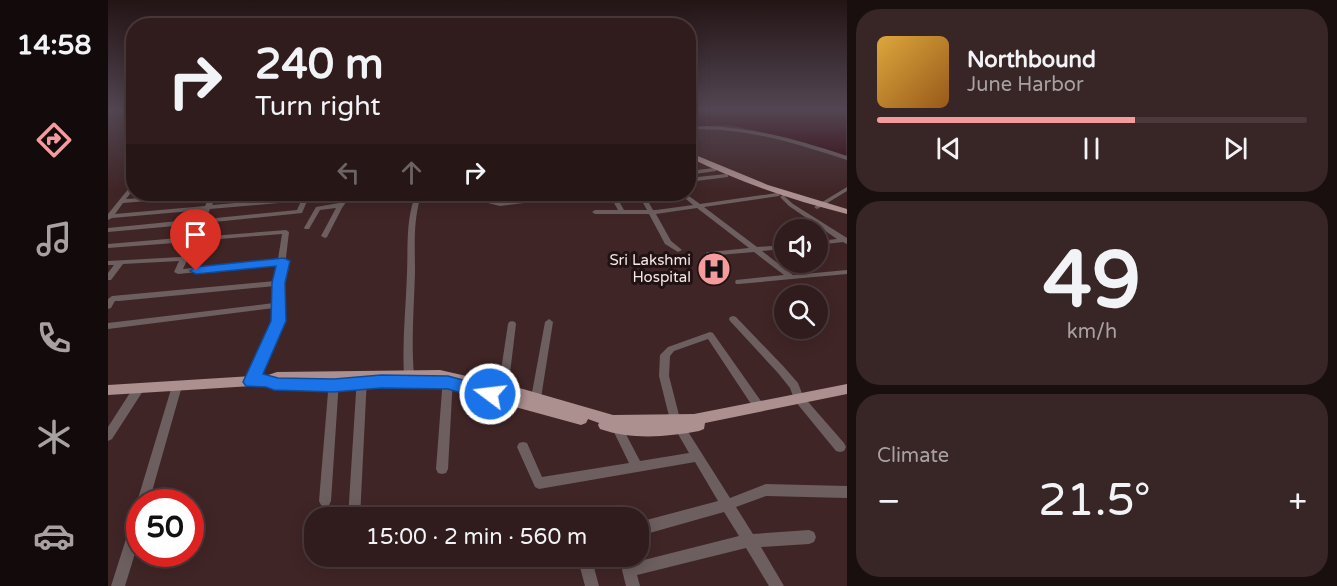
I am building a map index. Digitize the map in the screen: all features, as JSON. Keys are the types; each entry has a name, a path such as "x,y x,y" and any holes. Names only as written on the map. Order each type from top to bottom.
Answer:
{"main road":[{"path":"696,159 729,174 818,206"},
{"path":"696,160 726,176 780,196 846,213"},
{"path":"109,392 269,380 274,384 409,375 503,390 536,398 615,424"},
{"path":"362,379 448,380 615,424 677,425 802,401 846,389"},
{"path":"677,425 759,407 846,396"}],"street":[{"path":"778,137 846,158"},
{"path":"696,172 714,170"},
{"path":"696,179 726,176"},
{"path":"818,206 846,189"},
{"path":"109,217 126,194"},
{"path":"595,212 652,212 780,196 846,241"},
{"path":"121,201 126,201"},
{"path":"211,201 182,259 178,269 180,272 284,261"},
{"path":"109,217 280,201"},
{"path":"108,230 300,212 303,201"},
{"path":"325,236 345,201"},
{"path":"409,375 406,340 413,213 417,201"},
{"path":"488,201 500,204 522,201"},
{"path":"616,201 621,212"},
{"path":"646,201 668,243 678,250"},
{"path":"692,201 791,277"},
{"path":"307,228 318,208 341,205"},
{"path":"108,246 284,231 287,236 277,305 280,312 251,382"},
{"path":"828,242 846,241"},
{"path":"710,254 774,248"},
{"path":"108,263 182,259"},
{"path":"108,278 120,263"},
{"path":"740,282 846,272"},
{"path":"108,306 112,299 119,298 279,283"},
{"path":"108,326 277,305"},
{"path":"733,319 782,370 802,401 840,447"},
{"path":"536,398 549,322"},
{"path":"503,390 512,324"},
{"path":"759,407 710,335 671,349 665,355 664,376 677,425 777,586"},
{"path":"355,507 362,379"},
{"path":"442,469 448,380"},
{"path":"325,501 334,381"},
{"path":"147,489 177,386"},
{"path":"108,436 139,388"},
{"path":"615,424 637,467"},
{"path":"523,447 539,483 696,457"},
{"path":"649,526 726,506 766,490 846,492"},
{"path":"633,586 629,570 748,542 809,537"},
{"path":"118,586 126,560"},
{"path":"587,567 592,586"}],"shaded area":[{"path":"786,137 846,137 846,156"}],"place":[{"name":"Sri Lakshmi Hospital","path":"714,269"}],"route":[{"path":"196,271 284,261 279,283 278,321 251,382 269,380 274,384 334,386 381,382 448,383 490,394"}]}
